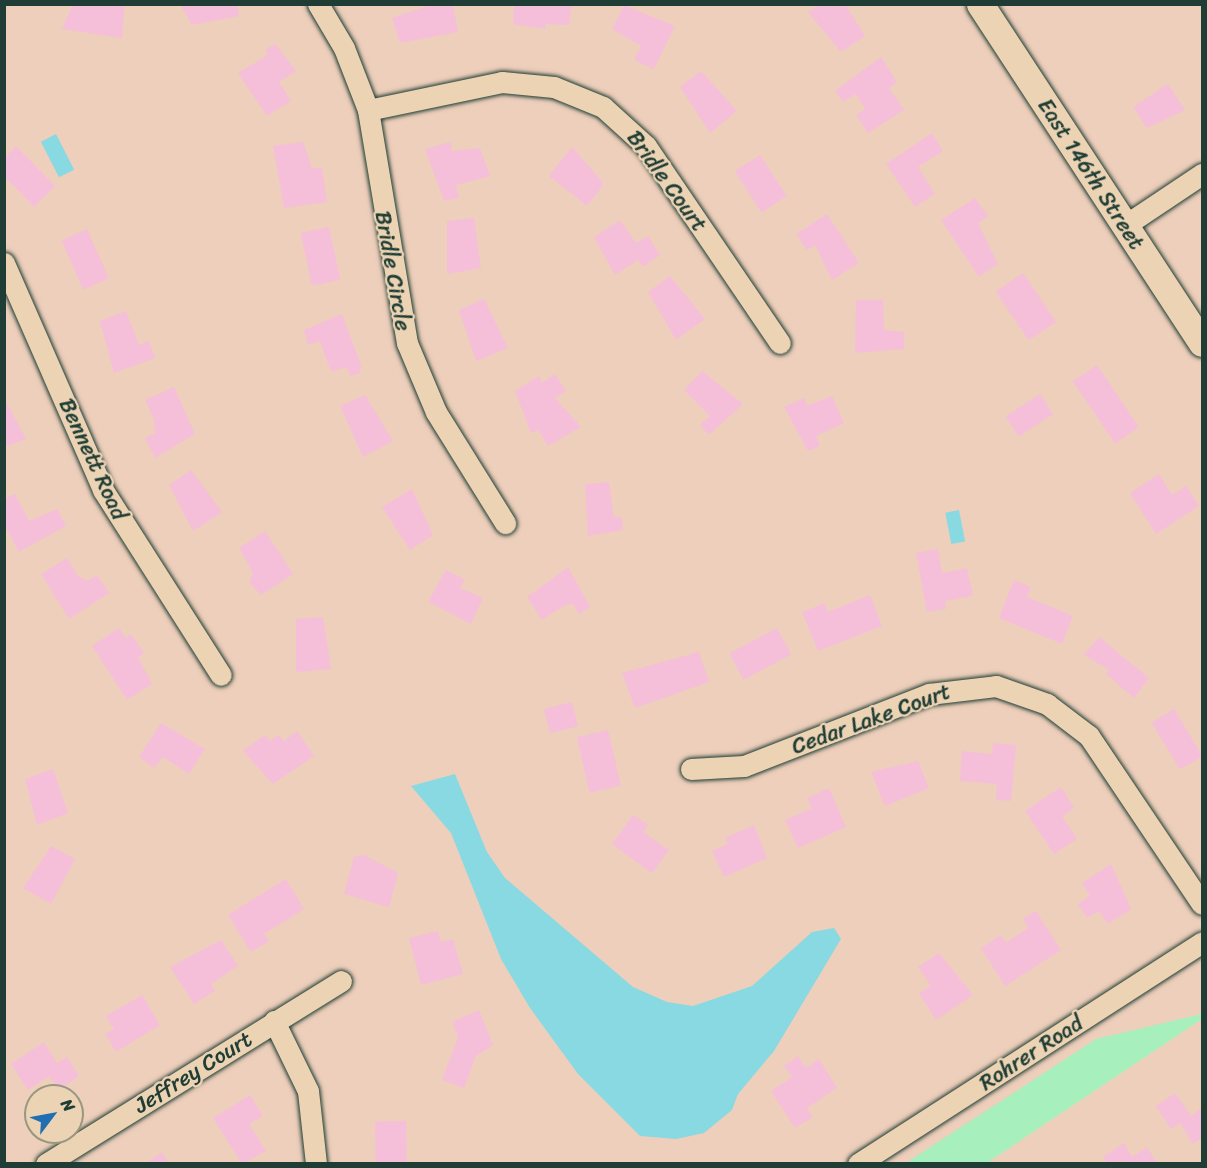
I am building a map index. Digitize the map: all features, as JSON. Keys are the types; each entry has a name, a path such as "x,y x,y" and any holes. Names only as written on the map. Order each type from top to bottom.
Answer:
{"main road":[{"name":"East 146th Street","path":"980,4 1203,343"}],"street":[{"name":"Bridle Circle","path":"318,4 344,48 368,110 407,344 436,412 505,523"},
{"name":"Bridle Court","path":"368,110 502,82 554,87 603,108 646,146 780,343"},
{"path":"1124,226 1203,174"},
{"name":"Bennett Road","path":"4,263 103,490 221,675"},
{"name":"Cedar Lake Court","path":"691,769 744,766 929,694 996,686 1047,704 1089,736 1203,904"},
{"name":"Rohrer Road","path":"858,1164 1203,942"},
{"name":"Jeffrey Court","path":"46,1164 341,981"},
{"path":"274,1021 308,1091 316,1164"}],"green space":[{"path":"1202,1014 1202,1019 987,1163 906,1163 1096,1039"}],"water":[{"path":"56,134 74,170 59,177 41,142"},
{"path":"959,510 965,541 951,544 945,513"},
{"path":"455,774 487,852 505,878 633,987 667,1002 693,1006 752,986 812,932 834,928 841,939 774,1051 738,1094 732,1110 704,1133 676,1139 640,1136 578,1074 530,1008 501,959 451,833 411,786"}],"building":[{"path":"73,4 125,4 122,38 62,29"},
{"path":"180,4 237,4 239,16 192,25"},
{"path":"514,4 572,4 569,25 545,24 546,29 513,24"},
{"path":"820,4 845,4 865,36 841,52 808,12"},
{"path":"430,5 453,5 458,32 400,43 392,18"},
{"path":"624,5 675,26 654,69 634,60 641,46 612,29"},
{"path":"275,44 296,71 279,82 291,101 267,116 238,73 268,55 265,50"},
{"path":"881,57 897,82 889,88 904,110 868,133 856,115 865,109 856,94 843,102 835,91"},
{"path":"701,71 737,111 710,133 680,87"},
{"path":"1168,84 1185,110 1147,128 1133,107"},
{"path":"932,133 943,151 918,167 935,194 915,207 886,164"},
{"path":"303,142 312,168 322,168 327,202 284,208 273,146"},
{"path":"450,142 452,151 480,148 490,176 456,185 459,198 444,201 425,149"},
{"path":"16,146 55,186 34,207 4,176 4,159"},
{"path":"572,147 604,184 587,206 549,176"},
{"path":"760,155 787,196 762,212 735,171"},
{"path":"975,198 988,216 978,223 998,264 979,277 941,220"},
{"path":"827,214 859,263 832,280 815,245 807,250 796,234"},
{"path":"474,218 481,268 447,274 447,221"},
{"path":"620,220 636,243 648,236 660,255 643,267 638,260 615,275 594,237"},
{"path":"329,227 340,280 312,286 301,233"},
{"path":"87,229 109,278 83,290 61,240"},
{"path":"1023,273 1056,322 1029,340 996,291"},
{"path":"670,276 705,319 676,340 648,292"},
{"path":"484,299 508,348 476,361 459,310"},
{"path":"856,300 883,300 884,330 904,332 904,349 855,353"},
{"path":"126,311 139,345 149,341 155,358 114,373 100,321"},
{"path":"342,314 361,365 360,373 350,376 347,367 331,372 320,341 308,345 304,330"},
{"path":"1097,365 1139,427 1115,443 1073,381"},
{"path":"702,371 743,404 709,435 700,425 710,416 684,390"},
{"path":"555,374 566,391 555,398 581,427 548,446 538,430 531,433 515,391 539,376 542,383"},
{"path":"174,387 195,434 155,458 145,438 155,433 154,419 145,400"},
{"path":"1040,394 1053,414 1019,436 1006,416"},
{"path":"365,395 393,441 363,457 340,406"},
{"path":"832,396 844,423 816,436 820,446 808,451 784,407 804,398 807,406"},
{"path":"4,398 26,439 4,447"},
{"path":"191,470 222,512 193,531 169,485"},
{"path":"1159,474 1172,495 1186,486 1199,506 1156,534 1130,493"},
{"path":"609,482 614,517 622,518 623,530 588,536 585,484"},
{"path":"412,489 433,535 410,550 382,507"},
{"path":"15,494 29,521 57,509 66,526 19,552 4,524 4,499"},
{"path":"265,531 293,574 261,595 249,582 253,573 239,548"},
{"path":"938,549 942,573 967,568 973,596 945,601 946,609 927,612 916,553"},
{"path":"67,558 78,576 87,581 97,575 109,593 69,619 41,574"},
{"path":"568,567 590,607 579,614 573,604 565,605 542,620 527,597"},
{"path":"446,570 465,580 460,588 483,598 471,624 428,602"},
{"path":"1014,580 1031,587 1027,597 1073,616 1062,644 999,618"},
{"path":"870,595 882,626 818,651 802,612 825,603 828,612"},
{"path":"323,617 331,669 296,672 296,619"},
{"path":"119,628 126,638 131,634 144,653 138,657 152,684 127,700 92,646"},
{"path":"777,628 791,654 743,680 729,653"},
{"path":"1099,637 1149,678 1134,698 1106,674 1109,670 1084,655"},
{"path":"699,652 709,682 635,708 622,673"},
{"path":"572,702 578,726 550,733 544,709"},
{"path":"1174,709 1202,756 1180,770 1152,722"},
{"path":"161,723 205,749 189,774 163,757 154,768 139,757"},
{"path":"608,730 621,786 590,793 577,737"},
{"path":"297,731 314,756 273,784 243,751 265,735 270,741 279,735 284,741"},
{"path":"993,743 1016,745 1011,801 996,800 997,784 960,781 962,751 992,754"},
{"path":"918,761 929,788 885,806 871,772"},
{"path":"53,769 68,813 37,825 25,779"},
{"path":"1061,787 1074,808 1062,816 1077,839 1054,854 1025,811"},
{"path":"829,788 846,827 798,848 785,820 812,808 807,798"},
{"path":"633,815 648,825 643,832 669,850 652,873 612,844"},
{"path":"754,825 767,858 724,877 712,851 728,844 725,838"},
{"path":"51,846 75,859 51,904 23,888"},
{"path":"364,855 398,873 389,907 344,894 354,857"},
{"path":"1111,864 1131,909 1108,924 1099,911 1087,918 1078,904 1090,896 1082,883"},
{"path":"286,879 304,909 264,934 269,941 251,952 228,915"},
{"path":"1036,911 1061,950 1005,986 981,948 1001,935 1006,943 1028,928 1023,919"},
{"path":"438,931 441,942 453,939 463,974 421,985 409,938"},
{"path":"221,940 238,966 211,984 215,991 194,1004 170,967"},
{"path":"939,953 973,995 936,1020 919,993 931,986 918,967"},
{"path":"142,995 160,1025 116,1052 105,1034 114,1029 106,1016"},
{"path":"479,1010 493,1045 476,1056 464,1088 442,1080 458,1037 452,1022"},
{"path":"44,1042 57,1063 67,1057 79,1076 68,1084 55,1084 49,1076 37,1084 24,1084 11,1064"},
{"path":"798,1056 806,1068 819,1059 837,1088 807,1108 813,1117 795,1128 771,1091 792,1077 784,1066"},
{"path":"1175,1093 1191,1116 1202,1108 1202,1138 1193,1144 1180,1123 1171,1129 1156,1106"},
{"path":"250,1095 263,1116 249,1124 266,1151 242,1164 213,1118"},
{"path":"406,1121 407,1164 376,1164 375,1122"},
{"path":"1124,1143 1132,1157 1147,1147 1158,1164 1107,1164 1103,1157"},
{"path":"162,1152 169,1164 145,1164"}]}
